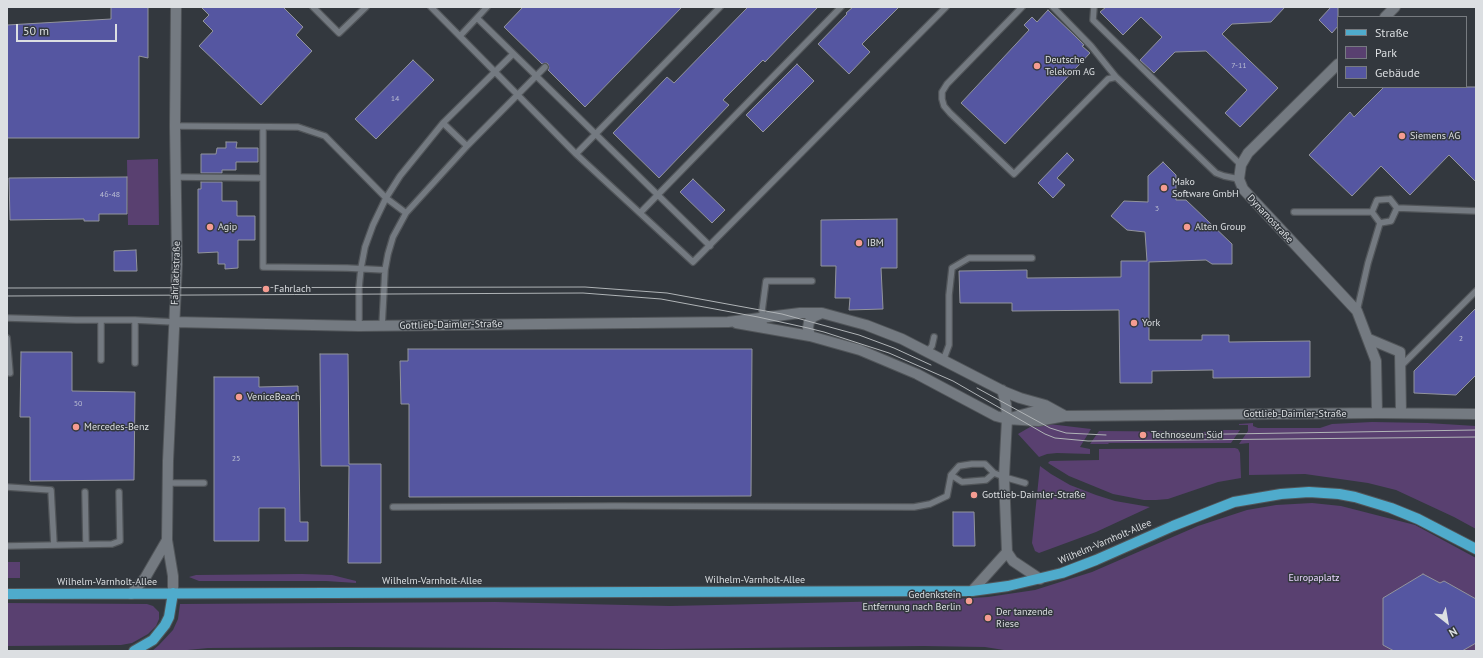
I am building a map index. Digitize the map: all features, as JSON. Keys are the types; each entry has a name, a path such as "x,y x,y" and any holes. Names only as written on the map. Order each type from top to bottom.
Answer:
{"main road":[{"name":"Wilhelm-Varnholt-Allee","path":"7,594 972,591 1008,586 1062,573 1234,502 1281,494 1322,492 1370,501 1390,508 1418,519 1476,549"},
{"path":"134,651 153,640 165,626 169,616 173,594"}],"street":[{"name":"Fahrlachstraße","path":"173,594 173,576 166,540 167,483 177,264 175,126 176,7"},
{"path":"1386,16 1396,7"},
{"path":"1239,179 1241,165 1248,153 1337,65"},
{"name":"Dynamostraße","path":"1239,179 1243,190 1357,311 1369,339 1376,361 1377,413"},
{"name":"Gottlieb-Daimler-Straße","path":"174,322 359,326 728,322 800,313 822,313 866,325 902,339 1002,390 1020,398 1045,405 1065,416"},
{"path":"810,336 808,328 809,322 813,317 822,313"},
{"name":"Gottlieb-Daimler-Straße","path":"728,322 810,336 860,350 887,360 917,374 996,416 1008,419 1038,421 1065,416 1377,413 1476,414"},
{"path":"1369,339 1400,352 1401,413"},
{"path":"1376,361 1386,349 1390,348"},
{"path":"1002,390 1008,419 1004,477 1007,552 1013,561 1040,579"},
{"name":"Fahrlachstraße","path":"130,594 145,578 166,540"},
{"path":"972,591 1007,552"}],"lane":[{"path":"313,7 339,33 366,7"},
{"path":"431,7 576,154 693,262 946,7"},
{"path":"460,36 487,7"},
{"path":"576,154 720,7"},
{"path":"640,213 841,7"},
{"path":"1022,7 947,84 942,92 944,106 950,113 1014,174 1108,79 1116,76"},
{"path":"1053,7 1091,46 1116,76 1216,173 1239,179"},
{"path":"1094,7 1093,20 1241,165"},
{"path":"476,18 710,246"},
{"path":"359,326 361,268 365,247 372,225 386,198 400,176 443,123 513,54"},
{"path":"382,326 385,270 388,254 393,237 406,213 467,146 545,67"},
{"path":"443,123 467,146"},
{"path":"175,126 298,127 325,136 386,198 406,213"},
{"path":"263,127 263,267 361,268 385,270"},
{"path":"176,178 263,178"},
{"path":"1372,212 1377,200 1390,199 1397,208 1476,211"},
{"path":"1380,223 1391,222 1397,208"},
{"path":"1294,212 1372,212"},
{"path":"1372,212 1380,223"},
{"path":"1357,311 1368,263 1380,223"},
{"path":"943,361 949,345 949,295 952,268 969,258 1032,258"},
{"path":"765,329 762,317 766,281 812,281"},
{"path":"1400,368 1476,290"},
{"path":"7,318 174,322"},
{"path":"101,320 101,360"},
{"path":"135,320 135,363"},
{"path":"7,338 10,373"},
{"path":"927,352 932,346 934,338"},
{"path":"393,507 914,507 930,504 947,496 951,474 959,466 972,464 985,464 994,473 1025,483"},
{"path":"951,474 962,482 986,480 994,473"},
{"path":"167,483 204,483"},
{"path":"7,486 51,490 54,545"},
{"path":"85,492 86,544"},
{"path":"7,546 112,544 120,541 120,492"}],"green space":[{"path":"158,159 159,225 128,225 127,160"},
{"path":"1372,422 1476,426 1476,529 1396,490 1368,483 1305,474 1249,475 1249,443 1239,444 1248,431 1248,425 1239,424 1253,423 1253,426 1258,428 1320,428 1332,424"},
{"path":"1049,424 1091,429 1080,447 1090,449 1090,454 1057,453 1039,457 1018,434 1030,427"},
{"path":"1220,430 1240,430 1231,443 1090,444 1099,431 1220,432"},
{"path":"1099,449 1238,449 1240,453 1241,478 1218,482 1168,499 1156,500 1144,500 1113,494 1069,476 1048,463 1050,461 1099,460"},
{"path":"1040,466 1070,485 1096,495 1115,501 1150,507 1096,532 1039,553 1035,551 1032,543"},
{"name":"Europaplatz","path":"1312,503 1341,506 1415,525 1476,558 1476,651 1010,651 985,647 923,646 662,649 346,647 208,648 177,651 152,651 173,630 178,619 180,604 495,602 670,606 940,600 988,597 1035,590 1092,572 1198,526 1247,510 1276,505"},
{"path":"7,562 20,562 20,578 7,578"},
{"path":"196,575 332,575 356,581 356,583 326,581 199,581 189,577"},
{"path":"7,603 147,604 153,606 159,612 159,619 156,626 148,634 132,643 121,645 7,646"}],"building":[{"path":"111,7 148,7 148,58 139,56 139,138 7,138 7,25 111,19"},
{"path":"201,7 283,7 303,27 296,35 312,51 261,105 199,46 213,31 203,21 209,15"},
{"path":"523,7 682,7 585,107 548,70 548,64 542,64 504,27"},
{"path":"748,7 818,7 765,62 763,60 723,100 729,105 659,178 613,133 667,77 674,83"},
{"path":"853,7 899,7 862,44 870,52 849,74 818,44"},
{"path":"1106,7 1285,7 1271,22 1232,24 1222,34 1278,88 1240,127 1225,113 1247,90 1206,51 1175,52 1154,73 1140,60 1162,37 1141,17 1123,35 1100,12"},
{"path":"1331,7 1338,7 1337,27 1332,33 1319,20"},
{"name":"Deutsche Telekom AG","path":"1048,10 1084,45 1082,46 1090,53 1005,144 961,103 1029,30 1024,25 1032,17 1037,22"},
{"path":"413,60 434,80 376,139 355,119"},
{"path":"797,64 814,81 763,132 746,115"},
{"name":"Siemens AG","path":"1476,87 1476,182 1449,155 1410,195 1381,166 1352,196 1309,155 1350,112 1354,117 1383,88"},
{"path":"226,142 237,142 236,148 258,148 258,162 236,162 236,170 222,170 222,173 201,173 201,154 216,154 217,148 226,148"},
{"path":"1067,153 1074,160 1057,178 1065,185 1053,198 1038,183"},
{"name":"York","path":"1163,162 1176,175 1176,200 1186,200 1232,244 1232,264 1212,264 1206,260 1149,262 1149,340 1202,340 1202,335 1229,335 1229,342 1310,341 1310,377 1213,378 1213,370 1152,371 1152,383 1120,383 1119,310 1012,311 1012,303 960,303 959,271 1027,270 1027,278 1121,277 1121,261 1147,261 1145,232 1127,230 1111,216 1124,201 1148,202 1148,176"},
{"path":"127,177 127,214 99,214 99,221 84,221 84,219 10,220 9,178"},
{"path":"693,179 725,210 712,223 680,192"},
{"path":"201,182 222,182 222,201 237,201 237,216 255,216 255,240 238,240 238,268 225,269 225,264 218,264 218,252 198,253 198,189 201,189"},
{"name":"IBM","path":"897,219 897,268 881,268 883,309 849,310 850,298 835,298 836,266 821,266 821,220"},
{"path":"136,250 137,271 114,271 114,251"},
{"path":"1476,308 1476,375 1456,395 1414,393 1414,371"},
{"path":"408,349 752,349 751,496 409,497 409,404 401,404 400,361 408,361"},
{"path":"21,352 72,352 72,391 135,392 134,480 30,481 30,417 20,417"},
{"path":"320,354 348,354 349,464 381,464 381,563 348,563 349,466 321,466"},
{"path":"214,377 259,377 259,387 298,386 300,522 308,522 308,541 285,541 285,508 259,508 259,541 214,541"},
{"path":"953,512 974,512 975,546 953,546"},
{"path":"1423,574 1440,583 1444,581 1476,599 1476,643 1462,651 1394,651 1383,645 1383,598"}],"tram line":[{"path":"7,288 585,287 667,293 782,314 859,335 894,348 931,365"},
{"path":"7,296 583,293 661,299 808,328 889,353 953,381 1045,434 1055,438 1088,441 1476,437"},
{"path":"977,388 1050,428 1066,433 1106,435"},
{"path":"1166,435 1476,430"}],"place":[{"name":"Deutsche Telekom AG","path":"1037,66"},
{"name":"Siemens AG","path":"1402,136"},
{"name":"Mako Software GmbH","path":"1164,188"},
{"name":"Agip","path":"210,227"},
{"name":"Alten Group","path":"1187,227"},
{"name":"IBM","path":"859,243"},
{"name":"Fahrlach","path":"266,289"},
{"name":"York","path":"1134,323"},
{"name":"VeniceBeach","path":"239,397"},
{"name":"Mercedes-Benz","path":"76,427"},
{"name":"Technoseum Süd","path":"1143,435"},
{"name":"Gottlieb-Daimler-Straße","path":"974,495"},
{"name":"Gedenkstein Entfernung nach Berlin","path":"969,601"},
{"name":"Der tanzende Riese","path":"988,618"}]}
